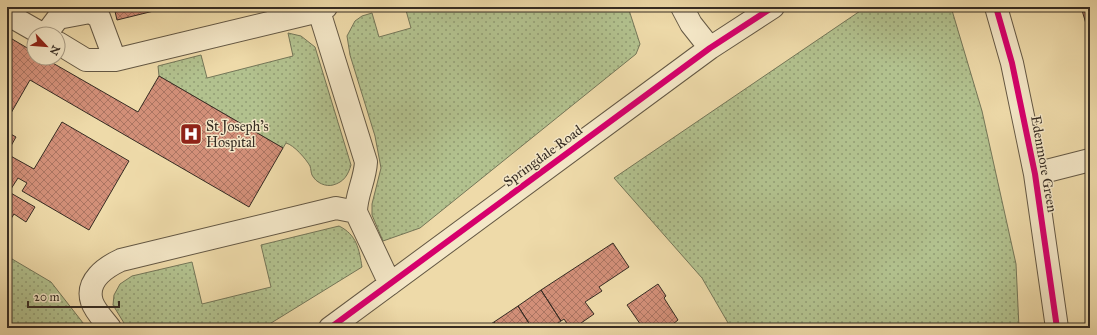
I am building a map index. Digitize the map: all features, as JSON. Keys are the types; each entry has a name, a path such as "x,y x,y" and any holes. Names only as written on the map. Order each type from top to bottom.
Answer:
{"street":[{"path":"682,7 691,24 710,48"},
{"name":"Springdale Road","path":"330,328 710,48 773,7"},
{"name":"Edenmore Green","path":"996,7 1012,63 1034,174 1057,314 1057,328"},
{"path":"66,48 86,60 115,60 323,9 366,162 365,177 356,200 356,212 390,284"},
{"path":"52,26 58,18 90,12 99,17 115,60"},
{"path":"7,14 28,26"},
{"path":"1034,174 1090,160"},
{"path":"110,328 92,302 91,289 96,277 107,266 121,260 336,208 356,212"}],"green space":[{"path":"405,7 628,7 640,44 636,54 420,228 383,241 372,215 372,204 381,168 375,136 350,55 347,36 355,21 362,16 372,13 379,37 411,28"},
{"path":"866,7 951,7 982,111 1016,264 1019,328 731,328 702,278 614,178"},
{"path":"288,33 301,36 315,47 351,165 345,178 333,185 324,185 316,180 312,175 310,166 306,160 289,144 286,143 283,148 159,76 158,66 201,55 207,78 293,56"},
{"path":"339,226 350,234 356,243 360,254 362,267 263,328 127,328 113,305 114,295 120,284 132,276 192,262 202,304 271,287 261,245"},
{"path":"7,256 51,282 87,328 7,327 7,283 11,277 7,274"}],"building":[{"path":"114,7 170,7 117,20"},
{"path":"1081,7 1090,7 1090,26 1087,27"},
{"name":"St Joseph's Hospital","path":"7,36 26,47 26,66 58,66 138,112 159,76 283,148 249,207 30,80 7,120"},
{"path":"62,122 129,161 89,230 22,191 27,183 18,178 9,192 35,207 26,222 14,214 7,225 7,154 34,169"},
{"path":"7,132 16,137 7,153"},
{"path":"613,243 629,267 599,287 602,291 585,302 594,314 574,328 570,328 564,319 561,321 541,290"},
{"path":"658,284 666,296 664,298 678,320 673,324 673,328 643,328 627,305"},
{"path":"541,290 561,321 551,328 532,328 518,306"},
{"path":"518,306 532,328 498,328 494,322"},
{"path":"494,322 498,328 484,328"}],"cycle path":[{"path":"330,328 710,48 773,7"},
{"path":"996,7 1012,63 1035,174 1057,328"}],"place":[{"name":"St Joseph's Hospital","path":"191,134"}]}
